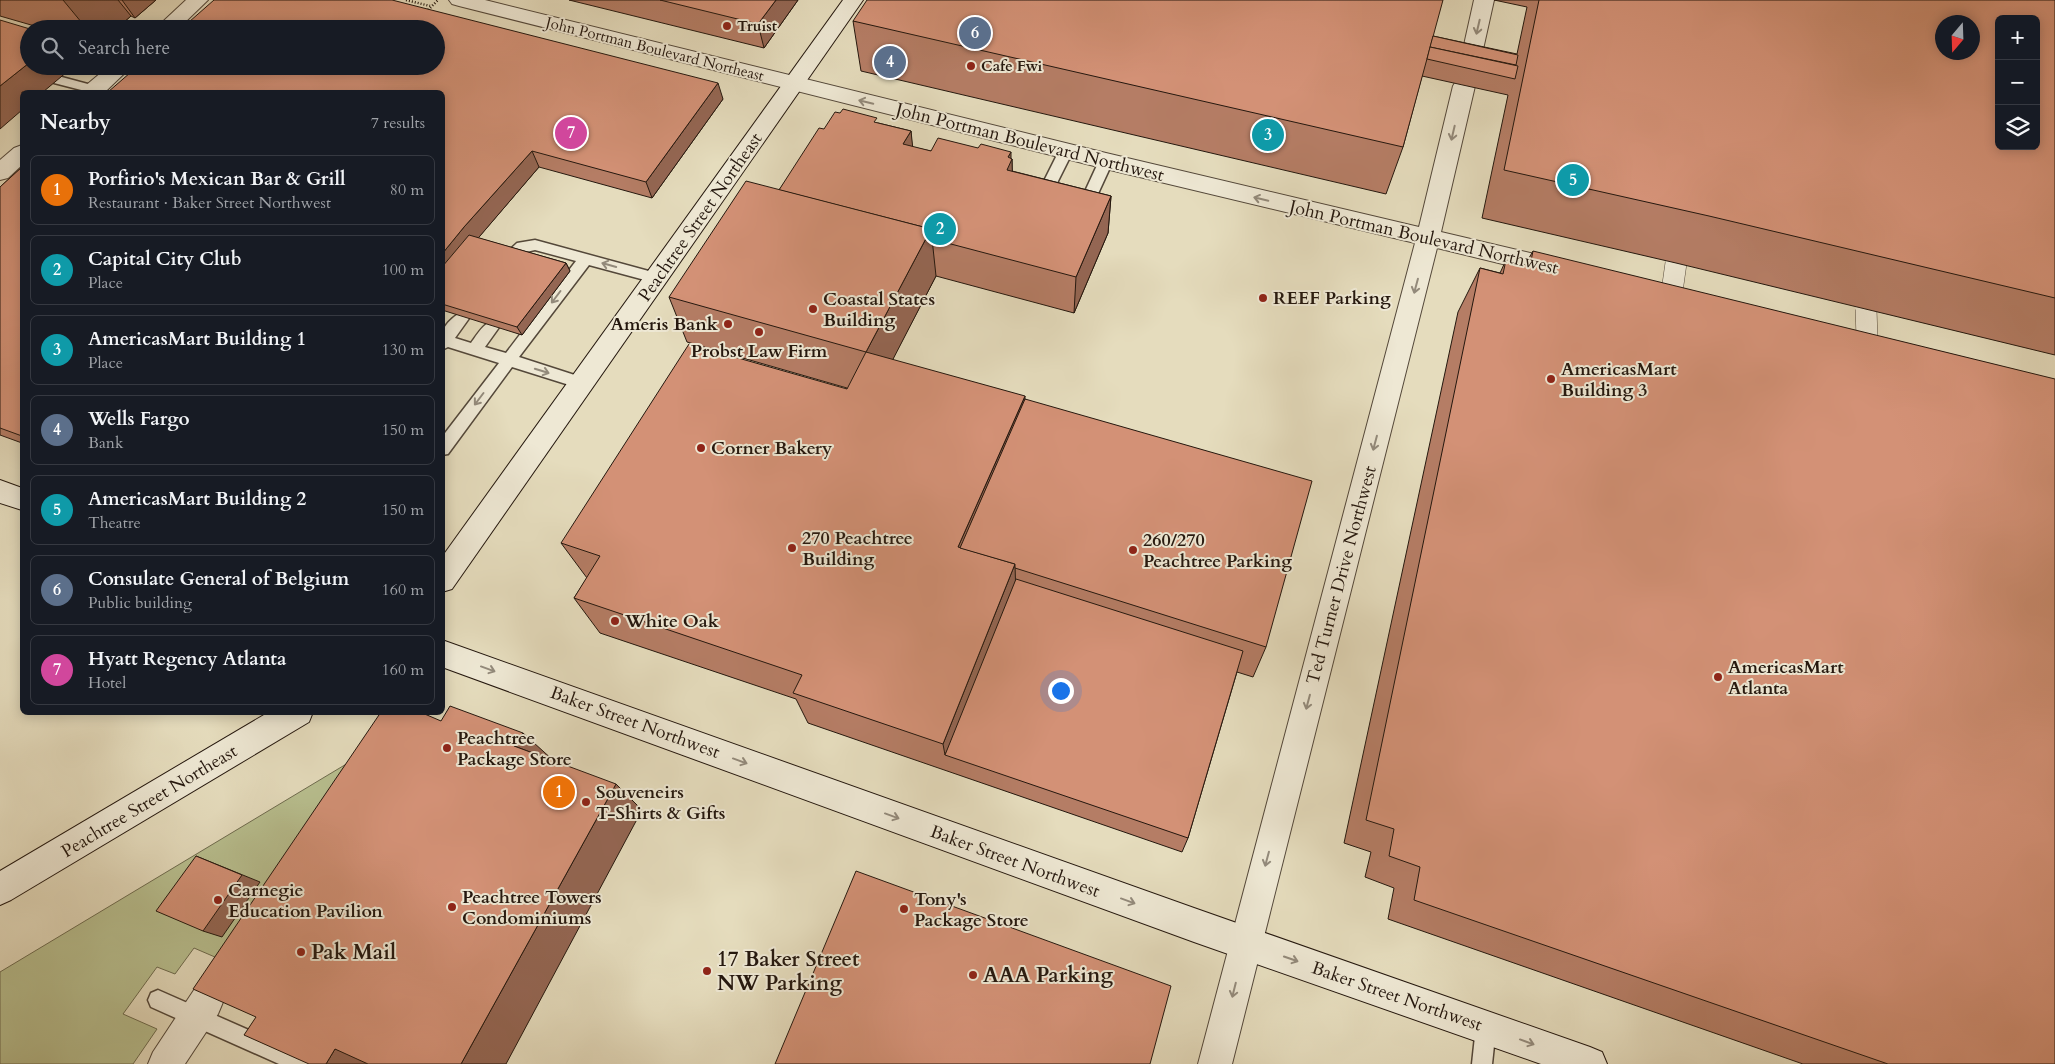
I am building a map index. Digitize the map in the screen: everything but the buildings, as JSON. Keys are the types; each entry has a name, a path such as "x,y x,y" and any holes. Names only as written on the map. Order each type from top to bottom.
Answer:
{"street":[{"path":"175,20 198,0"},
{"name":"John Portman Boulevard Northeast","path":"459,0 793,84"},
{"name":"Peachtree Street Northeast","path":"445,576 853,0"},
{"name":"Ted Turner Drive Northwest","path":"1216,1064 1245,943 1428,239 1484,0"},
{"path":"94,90 112,75"},
{"name":"John Portman Boulevard Northwest","path":"793,84 1428,239 1584,274"},
{"path":"0,172 20,155"},
{"path":"1666,335 1676,263"},
{"path":"1651,290 1689,299"},
{"path":"1866,310 1869,387"},
{"path":"1841,334 1888,345"},
{"path":"0,491 20,498"},
{"name":"Baker Street Northwest","path":"445,654 1245,943 1590,1064"},
{"name":"Peachtree Street Northeast","path":"0,889 293,715"},
{"path":"165,1064 201,1009"}],"lane":[{"path":"58,80 90,90"},
{"path":"1035,214 1066,152"},
{"path":"1076,225 1106,161"},
{"path":"512,254 522,247 535,245 552,248 656,278"},
{"path":"541,263 552,248"},
{"path":"445,443 586,258"},
{"path":"445,341 463,316"},
{"path":"474,350 492,326"},
{"path":"445,342 582,383"},
{"path":"158,1000 201,1009 304,1064"},
{"path":"1482,1064 1486,1027"}],"path":[{"path":"424,14 438,0"}],"green space":[{"path":"358,757 266,979 194,948 175,974 157,967 123,1014 157,1029 133,1064 0,1064 0,972"}],"place":[{"name":"Truist","path":"727,26"},
{"name":"Consulate General of Belgium","path":"975,33"},
{"name":"Wells Fargo","path":"890,62"},
{"name":"Cafe Fwi","path":"971,66"},
{"name":"Hyatt Regency Atlanta","path":"571,133"},
{"name":"AmericasMart Building 1","path":"1268,135"},
{"name":"AmericasMart Building 2","path":"1573,180"},
{"name":"Capital City Club","path":"940,229"},
{"name":"REEF Parking","path":"1263,298"},
{"name":"Coastal States Building","path":"813,309"},
{"name":"Ameris Bank","path":"728,324"},
{"name":"Probst Law Firm","path":"759,332"},
{"name":"AmericasMart Building 3","path":"1551,379"},
{"name":"Corner Bakery","path":"701,448"},
{"name":"270 Peachtree Building","path":"792,548"},
{"name":"260/270 Peachtree Parking","path":"1133,550"},
{"name":"White Oak","path":"615,621"},
{"name":"AmericasMart Atlanta","path":"1718,677"},
{"name":"Peachtree Package Store","path":"447,748"},
{"name":"Porfirio's Mexican Bar & Grill","path":"559,792"},
{"name":"Souveneirs T-Shirts & Gifts","path":"586,802"},
{"name":"Carnegie Education Pavilion","path":"218,900"},
{"name":"Peachtree Towers Condominiums","path":"452,907"},
{"name":"Tony's Package Store","path":"904,909"},
{"name":"Pak Mail","path":"301,952"},
{"name":"17 Baker Street NW Parking","path":"707,971"},
{"name":"AAA Parking","path":"973,975"}]}
